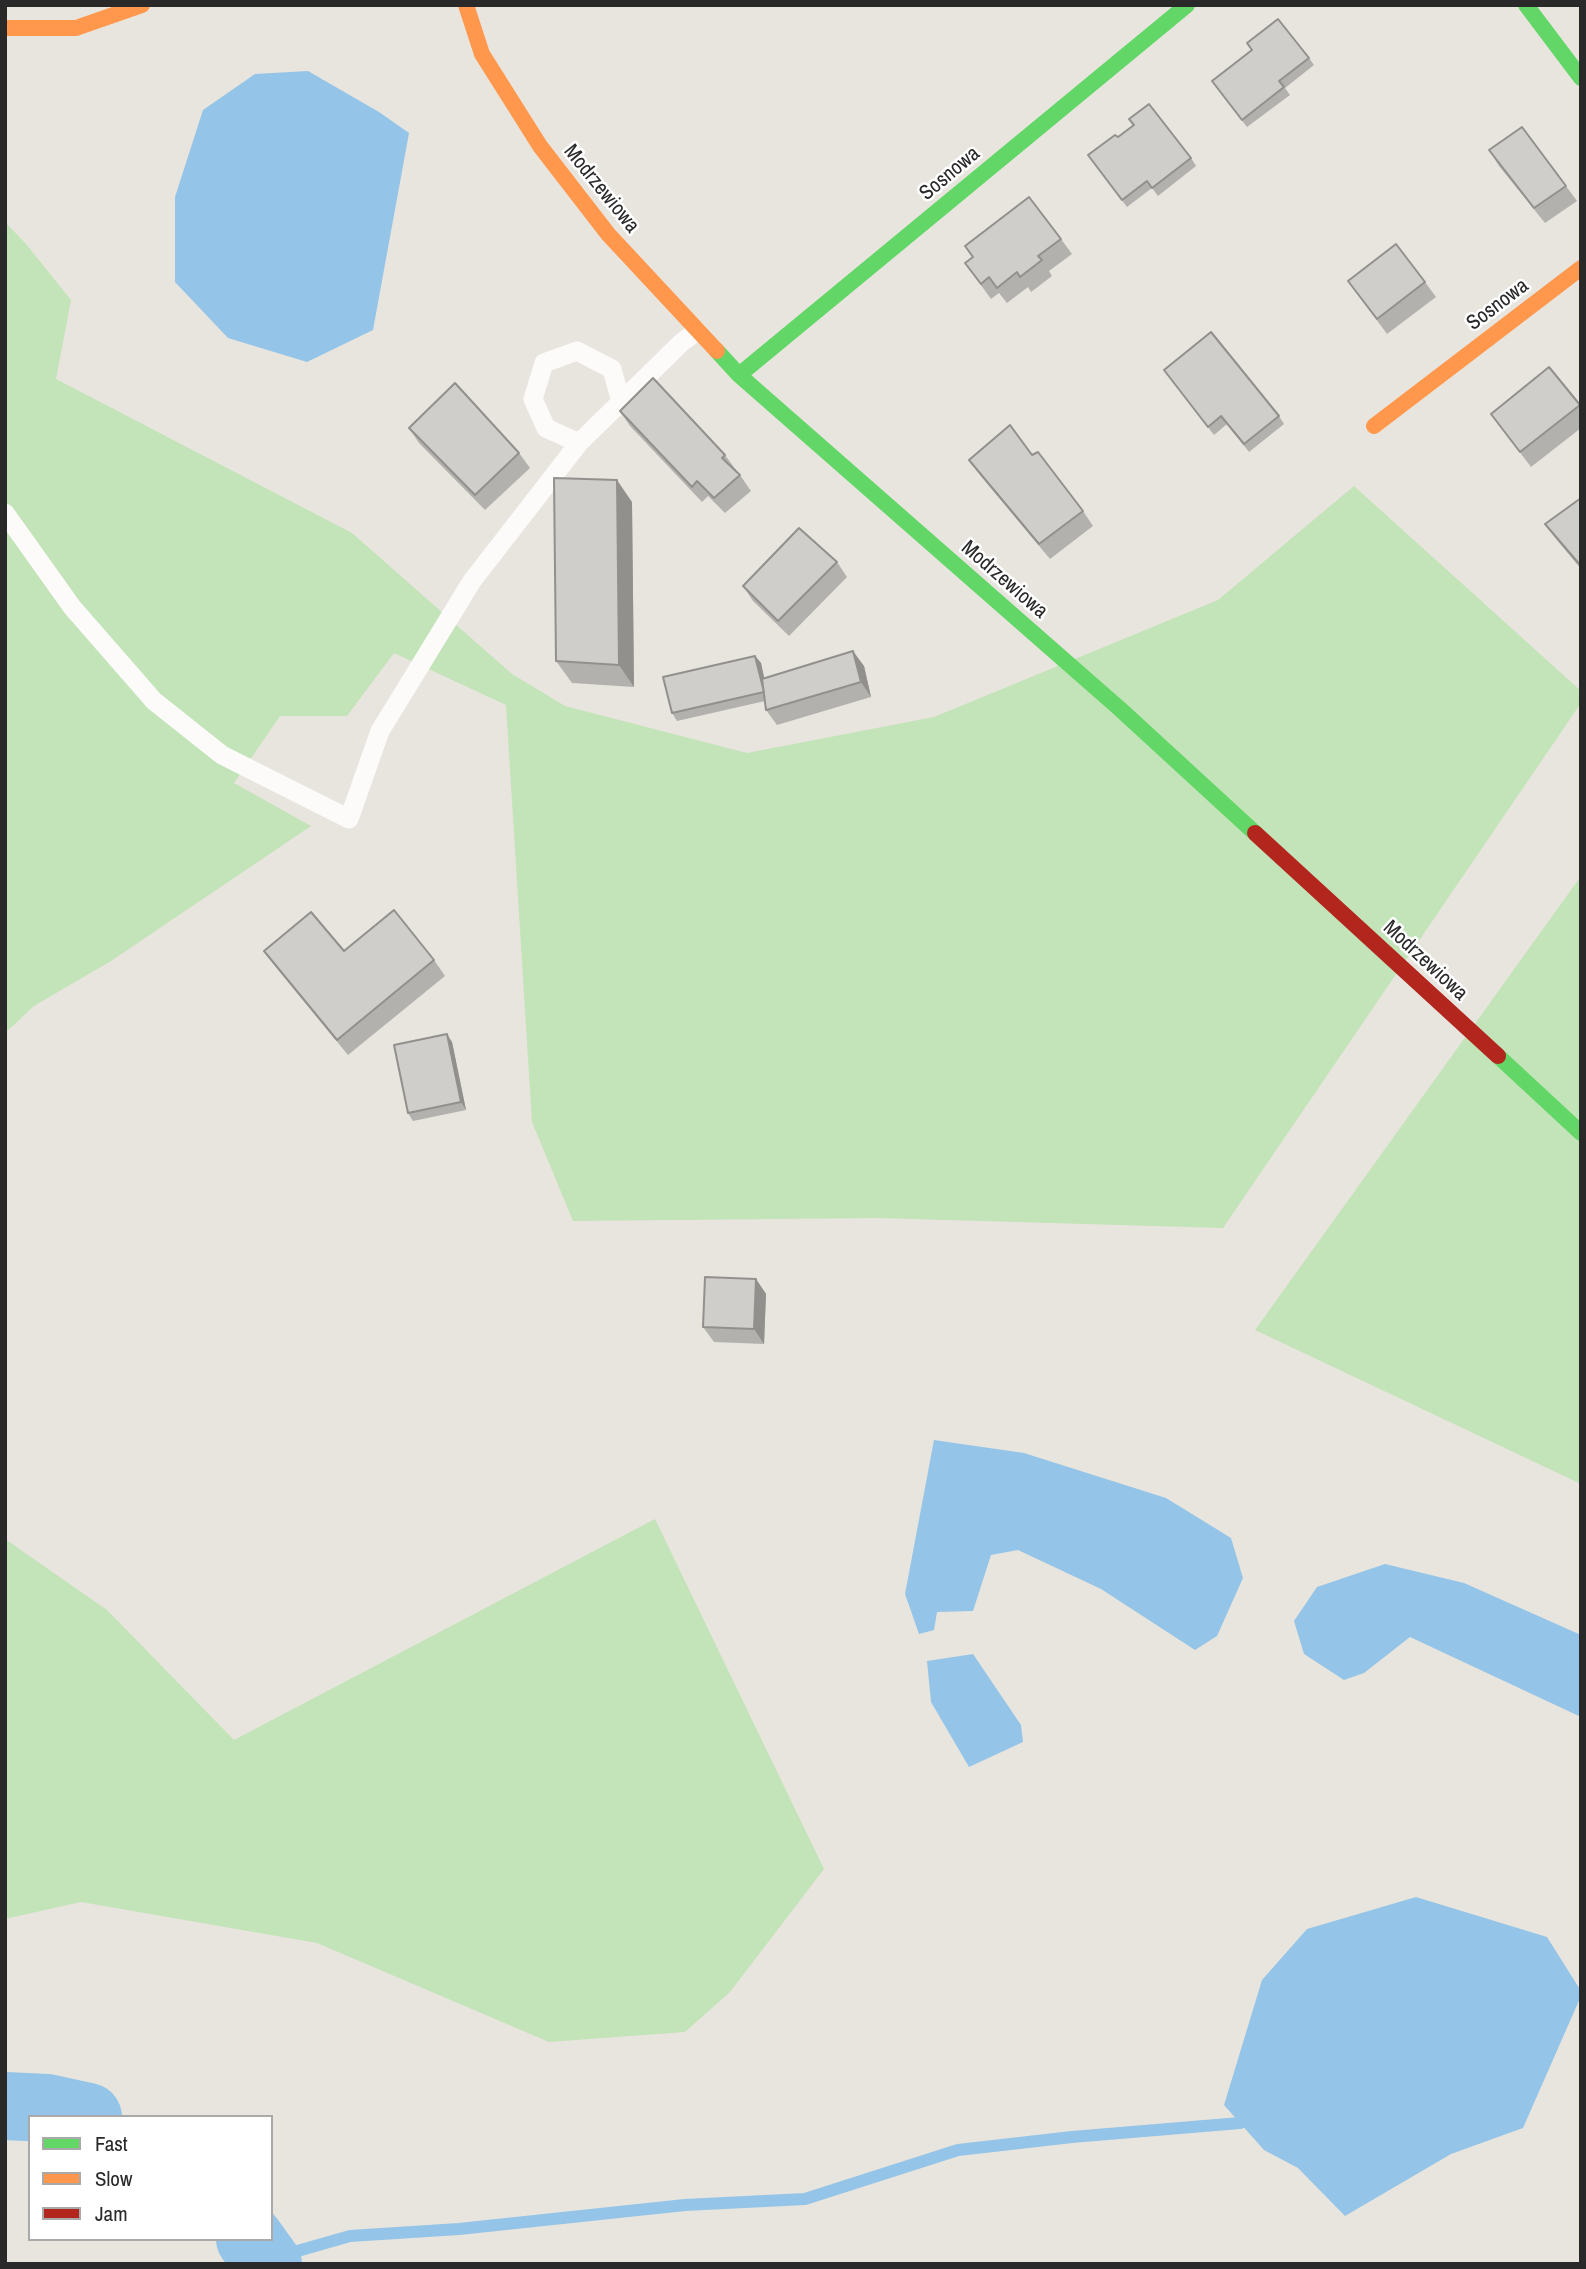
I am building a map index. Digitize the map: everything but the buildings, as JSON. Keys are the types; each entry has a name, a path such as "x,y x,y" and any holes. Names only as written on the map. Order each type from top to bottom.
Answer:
{"street":[{"path":"5,28 76,28 142,5"},
{"name":"Modrzewiowa","path":"466,5 482,54 540,146 608,234 739,375 1120,709 1581,1133"},
{"name":"Sosnowa","path":"739,375 1187,5"},
{"path":"1526,5 1581,78"},
{"name":"Sosnowa","path":"1374,426 1581,268"}],"lane":[{"path":"5,513 72,607 154,701 222,755 349,819 380,731 472,581 579,443 681,343 697,331"},
{"path":"579,443 546,429 533,399 544,363 577,351 612,369 621,402"}],"green space":[{"path":"5,222 71,300 56,379 352,533 512,674 565,706 747,753 934,717 1218,600 1354,486 1581,691 1581,703 1223,1228 878,1218 573,1221 532,1122 506,705 394,653 347,716 280,716 234,783 311,826 111,961 34,1006 5,1033"},
{"path":"1581,876 1581,1484 1255,1330"},
{"path":"655,1519 824,1869 730,1992 685,2032 549,2042 317,1943 81,1902 5,1919 5,1539 107,1610 234,1740"}],"water":[{"path":"308,71 379,112 409,133 373,330 307,362 228,338 175,282 175,197 203,110 255,74"},
{"path":"934,1440 1024,1453 1166,1498 1231,1538 1243,1578 1217,1636 1195,1650 1101,1589 1018,1550 991,1555 973,1611 937,1612 934,1630 919,1634 905,1594"},
{"path":"1385,1564 1464,1583 1581,1635 1581,1717 1410,1637 1364,1673 1344,1680 1304,1654 1294,1621 1317,1587"},
{"path":"973,1654 1021,1725 1023,1742 969,1767 931,1702 927,1661"},
{"path":"1416,1897 1547,1937 1581,1991 1581,1996 1523,2128 1451,2154 1345,2216 1298,2168 1264,2150 1224,2105 1262,1980 1307,1929"}],"waterway":[{"path":"5,2106 47,2108 79,2115"},
{"path":"266,2260 350,2236 459,2229 685,2205 805,2199 958,2150 1240,2123"},
{"path":"251,2241 268,2264"}],"traffic: fast":[{"path":"739,375 1187,5"},
{"path":"1526,5 1581,78"},
{"path":"717,351 739,375 1120,709 1255,833"},
{"path":"1498,1056 1581,1133"}],"traffic: slow":[{"path":"5,28 76,28 142,5"},
{"path":"466,5 482,54 540,146 608,234 717,351"},
{"path":"1374,426 1581,268"}],"traffic: jam":[{"path":"1255,833 1498,1056"}]}
